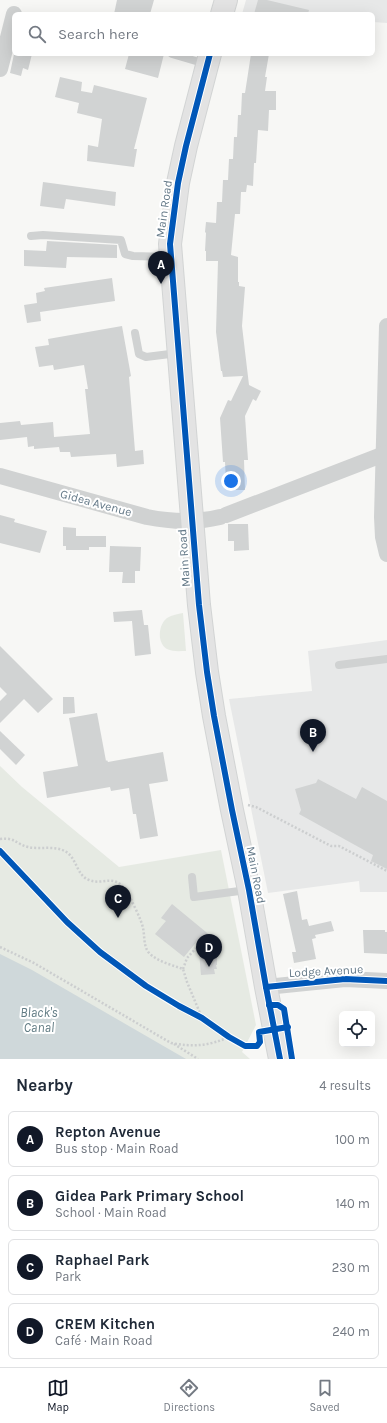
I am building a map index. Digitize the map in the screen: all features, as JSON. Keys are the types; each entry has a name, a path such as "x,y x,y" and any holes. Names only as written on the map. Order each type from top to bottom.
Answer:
{"main road":[{"path":"223,12 226,0"},
{"name":"Main Road","path":"208,59 178,183 170,244 199,606 213,709 249,890 280,1059"}],"street":[{"path":"15,12 18,0"},
{"path":"0,69 12,22"},
{"path":"387,326 386,453 382,517 383,537 387,551"},
{"name":"Gidea Avenue","path":"0,476 147,517 167,521 193,522 223,516 386,453"},
{"name":"Lodge Avenue","path":"266,987 345,979 387,981"}],"lane":[{"path":"186,56 208,59"},
{"path":"31,236 43,235 121,240 125,254 133,256 171,257"},
{"path":"135,333 139,354 146,357 179,353"},
{"path":"339,665 387,659"},
{"path":"192,877 194,897 249,890"}],"path":[{"path":"250,805 331,846 339,846 387,871"},
{"path":"0,839 16,840 24,846 47,847 66,852 70,855 82,875 88,880 95,882 113,880 119,883 127,892 143,928 146,948 150,954 166,963 183,969"},
{"path":"0,947 34,963 198,1059"},
{"path":"196,948 187,958 183,969 187,982 204,1019"},
{"path":"190,1012 204,1019"},
{"path":"222,1032 231,1038"},
{"path":"171,1043 189,1045 210,1044 231,1038"}],"shaded area":[{"path":"246,0 387,0 387,23 375,22 375,12 243,12"},
{"path":"183,613 186,651 169,650 162,643 160,638 160,629 167,618"},
{"path":"387,640 387,892 360,892 359,881 268,893 229,699 312,691 308,651"},
{"path":"0,766 22,787 119,867 221,850 256,1025 242,1052 250,1059 0,1059"}],"water":[{"name":"Black's Canal","path":"0,954 32,970 186,1059 0,1059"}],"building":[{"path":"117,0 154,0 151,12 114,12"},
{"path":"258,0 267,0 309,10 308,12 255,12"},
{"path":"14,56 32,56 28,70 23,68 21,76 10,73"},
{"path":"128,56 164,56 158,78 125,69"},
{"path":"251,56 269,56 265,77 267,77 265,91 276,91 276,110 269,110 268,131 258,130 253,186 247,185 246,192 241,192 240,214 235,214 231,255 238,257 238,282 239,286 245,287 242,326 249,385 261,391 256,401 253,399 245,416 248,460 244,460 245,490 229,490 229,482 226,482 225,462 223,462 220,418 228,400 231,401 243,376 223,377 221,371 216,332 218,261 206,261 205,232 206,222 216,223 217,202 222,202 223,180 228,180 229,159 233,159 234,137 237,137 238,115 241,115 242,93 245,93"},
{"path":"60,77 82,82 81,91 92,93 94,85 147,98 134,149 137,149 134,167 87,161 88,145 98,147 102,119 77,113 79,103 55,97"},
{"path":"43,182 116,192 115,206 66,199 64,209 40,206"},
{"path":"47,241 117,245 117,258 67,257 66,268 24,266 24,250 46,251"},
{"path":"112,278 115,301 40,312 41,321 27,323 24,305 37,303 36,293 45,291 44,288"},
{"path":"122,326 131,376 129,377 135,451 143,450 144,464 117,467 116,454 71,457 70,452 60,452 59,447 34,449 34,446 28,447 27,437 0,440 0,423 20,421 21,425 53,422 54,437 90,434 85,389 88,389 84,365 54,370 53,365 39,367 35,347 49,345 48,339"},
{"path":"0,515 15,519 14,522 47,531 40,553 0,543"},
{"path":"228,524 248,524 249,550 234,551 234,541 228,541"},
{"path":"63,527 76,528 76,536 106,536 106,547 89,547 89,550 66,550 66,546 63,546"},
{"path":"110,546 141,547 140,571 135,571 135,583 122,583 123,572 109,572"},
{"path":"142,610 144,625 148,625 151,654 135,656 132,621 114,622 113,612"},
{"path":"0,646 53,699 38,713 24,699 0,723 0,701 7,694 0,687"},
{"path":"63,697 74,697 75,713 63,714"},
{"path":"97,713 106,761 107,760 108,762 163,752 168,781 149,784 158,836 140,839 136,814 133,814 129,788 111,791 110,787 47,798 43,772 78,766 69,718"},
{"path":"0,731 25,755 16,765 0,749"},
{"path":"318,779 356,799 362,787 387,801 387,869 371,861 373,855 299,814 301,810 295,789 316,783"},
{"path":"297,891 302,920 307,919 309,926 331,921 334,931 315,935 316,938 312,939 316,959 294,963 292,952 296,952 283,894"},
{"path":"172,904 212,937 214,956 217,955 217,969 214,969 215,974 201,975 198,940 184,957 155,934 166,921 161,918"},
{"path":"363,930 385,930 385,932 387,932 387,954 364,953"}],"cycle path":[{"path":"209,56 178,183 170,244 199,605 207,672 214,716 249,890 280,1059"},
{"path":"0,851 67,922 100,952 146,986 202,1018 229,1037 245,1046 257,1046 260,1042 259,1032 288,1027"},
{"path":"266,987 345,979 387,981"},
{"path":"269,1005 278,1005 284,1009 292,1059"}],"place":[{"name":"Repton Avenue","path":"161,284"},
{"name":"Gidea Park Primary School","path":"313,752"},
{"name":"Raphael Park","path":"118,918"},
{"name":"CREM Kitchen","path":"209,967"}]}
